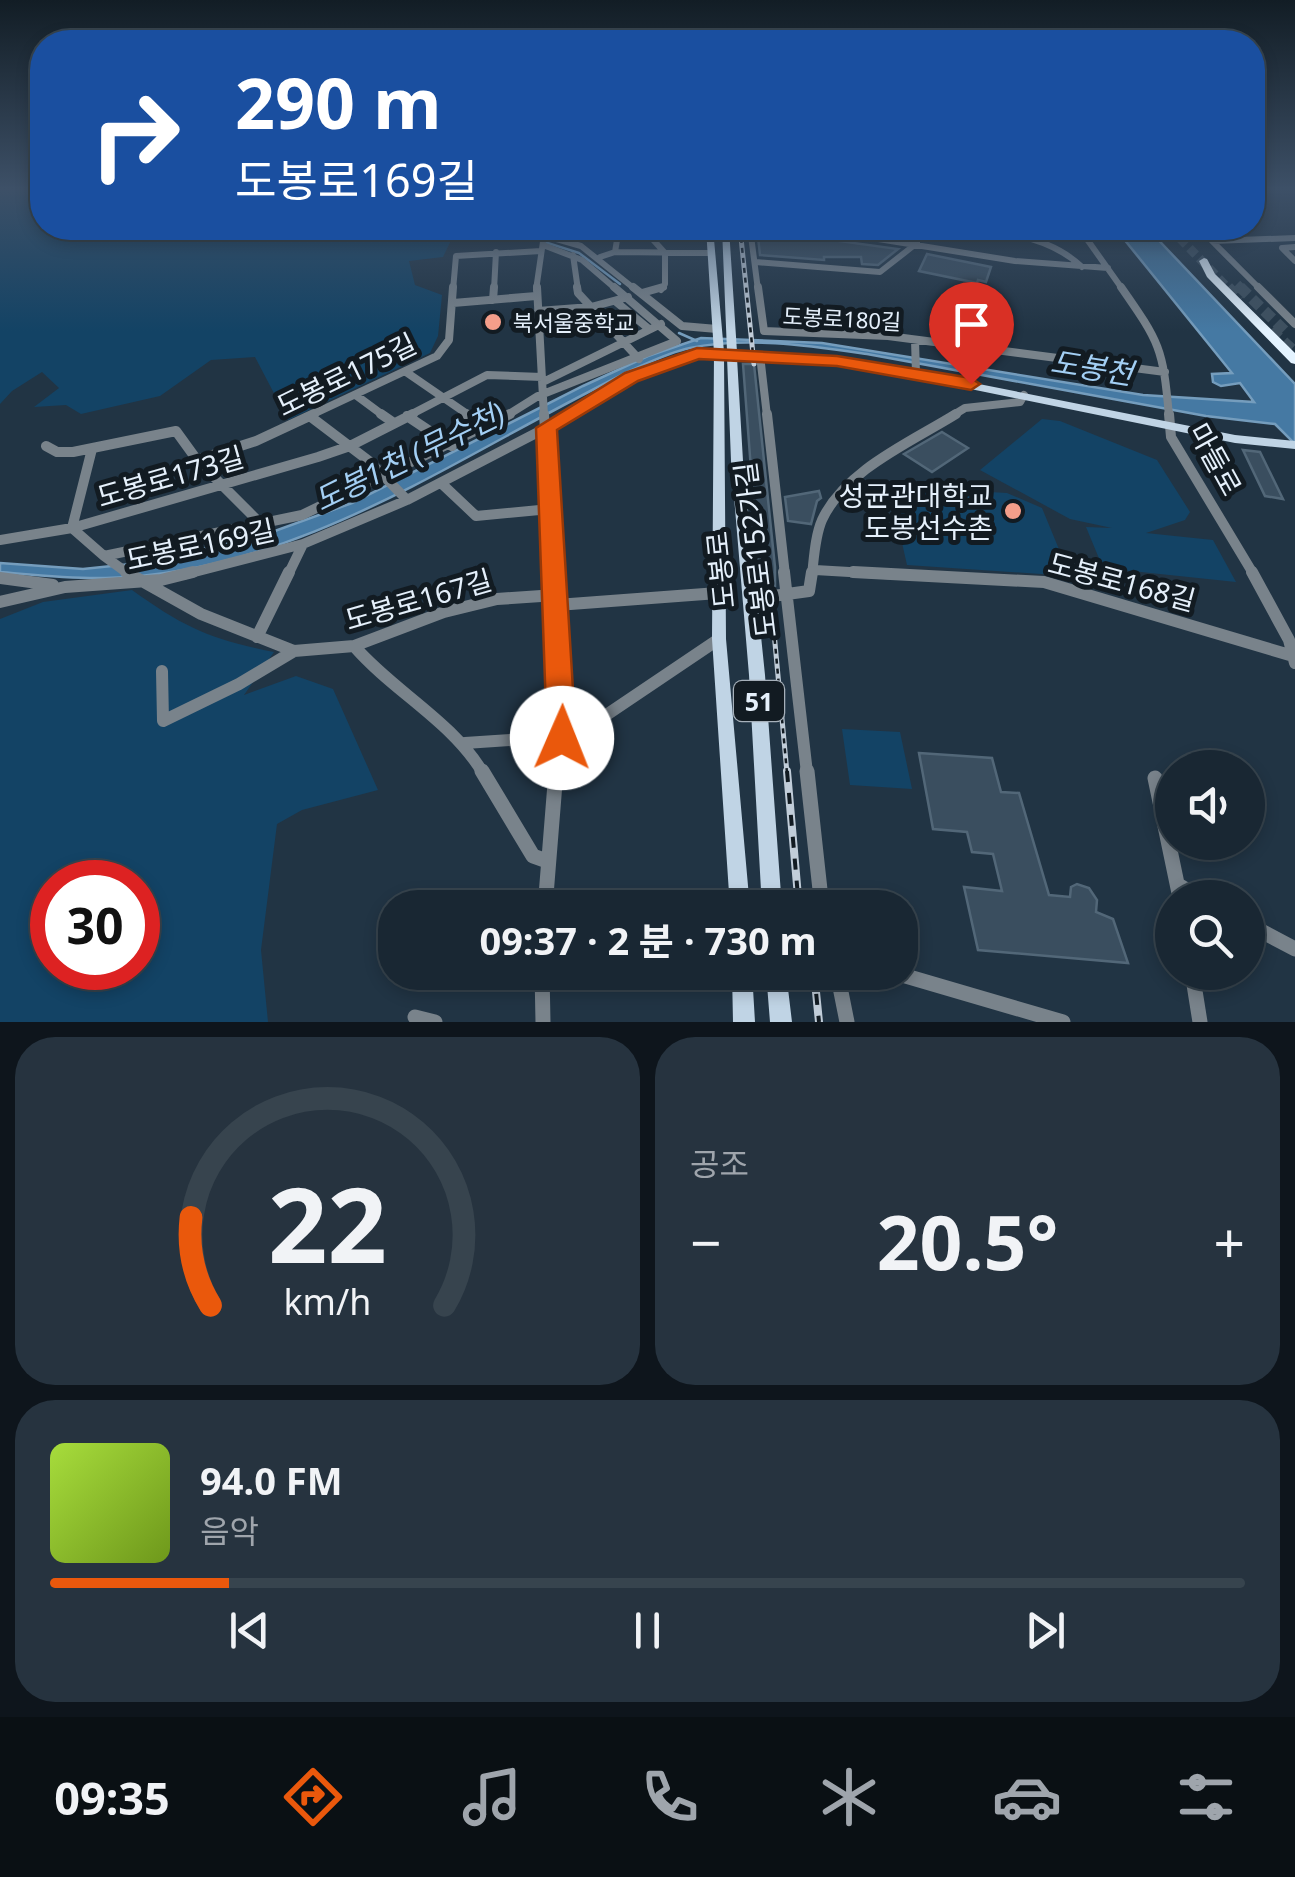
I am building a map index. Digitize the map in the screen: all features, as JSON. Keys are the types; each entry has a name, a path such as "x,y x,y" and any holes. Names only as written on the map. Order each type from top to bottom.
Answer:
{"highway":[{"path":"1204,262 1211,275 1291,356"}],"main road":[{"name":"도봉로","path":"710,240 719,351 719,638 739,890"},
{"name":"도봉로","path":"727,240 737,461 751,599 771,890"},
{"path":"719,351 916,371 1260,442 1295,445"},
{"path":"743,990 744,1022"},
{"path":"777,990 780,1022"}],"street":[{"path":"1265,239 1295,238"},
{"name":"도봉로175길","path":"196,460 256,441 312,416 406,372 444,349 453,303 456,256 496,252 539,240"},
{"path":"543,240 536,296 562,738 545,890"},
{"path":"544,387 580,383 677,341 628,297 573,255 545,240"},
{"path":"553,240 572,242 600,257 682,326 718,330"},
{"path":"615,252 617,240"},
{"path":"642,293 664,288 666,253 653,240"},
{"name":"도봉로180길","path":"752,240 764,331 915,341 1166,376"},
{"path":"893,240 1108,268"},
{"path":"921,244 924,240"},
{"path":"1028,240 1072,255 1082,267"},
{"name":"마들로","path":"1088,240 1158,340 1166,376 1171,437 1269,600 1294,659"},
{"path":"1240,240 1212,241 1295,324"},
{"name":"도봉로180길","path":"756,262 878,272 921,244"},
{"path":"1295,248 1282,248 1295,262"},
{"path":"494,300 496,252"},
{"path":"600,257 615,252 711,254"},
{"path":"573,255 576,288 648,368"},
{"path":"453,303 536,296"},
{"path":"538,311 591,307 628,297"},
{"path":"615,300 649,329"},
{"path":"106,558 313,510 388,478 486,428 620,340 661,324"},
{"path":"915,341 916,371"},
{"name":"도봉로169길","path":"0,602 65,587 142,583 303,544 441,482 648,368 689,354 719,351"},
{"name":"도봉로152가길","path":"761,364 820,890"},
{"path":"406,372 486,428"},
{"name":"도봉로173길","path":"0,540 72,528 350,446 488,375 544,387"},
{"path":"751,599 809,591 822,517 854,479 965,408 1020,402 1024,395"},
{"path":"356,396 394,423"},
{"path":"312,416 388,478 406,499"},
{"path":"407,416 452,446"},
{"path":"46,446 63,452 92,450 176,431 196,460 221,486 246,504 262,524"},
{"path":"72,528 92,450"},
{"path":"441,482 476,516 550,508"},
{"name":"도봉로167길","path":"72,528 142,583 294,651 354,646 465,606 497,599 718,593"},
{"path":"257,637 303,544"},
{"name":"도봉로168길","path":"814,570 1044,582 1294,659"},
{"name":"도봉로169길","path":"0,578 65,587"},
{"path":"465,743 490,737 562,738 612,714 719,638"},
{"path":"354,646 382,678 465,743 533,856 547,861"},
{"name":"도봉로167길","path":"162,671 163,721 239,684 294,651"},
{"path":"1265,933 1295,949"},
{"path":"918,980 1063,1022"},
{"path":"542,990 543,1022"},
{"path":"841,990 847,1022"},
{"path":"1195,990 1200,1022"},
{"path":"415,1016 435,1022"}],"shaded area":[{"path":"0,236 30,236 30,240 451,240 443,257 409,261 415,285 442,295 438,336 430,353 288,420 255,357 211,360 160,396 81,414 66,405 34,407 59,388 42,372 12,391 0,404"},
{"path":"1125,240 1158,240 1295,384 1295,444 1275,424 1206,416 867,354 778,344 711,344 675,352 632,370 379,503 314,532 247,555 178,571 106,578 0,572 0,563 83,569 131,564 261,536 352,503 583,386 648,356 701,338 822,343 1143,395 1254,402 1240,383 1221,386 1213,382 1212,374 1232,373"},
{"path":"1042,419 1060,421 1157,460 1190,512 1185,520 1146,533 1213,540 1236,582 1103,568 1086,527 1112,528 1070,519 980,470"},
{"path":"900,487 1007,493 1042,508 1070,576 907,565 891,494"},
{"path":"132,590 199,630 274,652 244,695 296,676 333,689 378,790 302,810 277,824 261,950 268,1022 0,1022 0,619 43,602"},
{"path":"842,729 900,732 912,789 850,785"}],"building":[{"path":"758,240 832,240 898,249 878,265 862,264 861,257 824,260 760,255"},
{"path":"927,254 991,267 986,282 919,271"},
{"path":"743,364 754,364 775,567 775,586 760,588"},
{"path":"942,432 968,448 932,472 904,454"},
{"path":"1243,450 1260,452 1283,499 1265,496"},
{"path":"819,491 821,498 811,524 788,521 785,497"},
{"path":"919,753 992,758 1001,792 1019,793 1049,895 1070,897 1071,887 1077,884 1089,888 1097,900 1096,912 1113,919 1128,963 978,950 964,887 1002,891 993,854 972,852 967,832 933,829"}],"waterway":[{"path":"538,240 579,253 620,284"},
{"path":"679,333 697,341"}],"tunnel":[{"path":"1182,240 1230,290"},
{"path":"1237,284 1240,287"},
{"path":"1228,287 1240,300"},
{"path":"1240,287 1285,331"},
{"path":"1240,287 1243,290"},
{"path":"1271,330 1295,352"}],"railway":[{"path":"741,240 754,364"},
{"path":"770,589 787,773"},
{"path":"787,771 797,890"},
{"path":"816,990 819,1022"}],"place":[{"name":"북서울중학교","path":"493,322"},
{"name":"성균관대학교 도봉선수촌","path":"1013,511"}],"route":[{"path":"562,738 546,428 649,368 697,353 837,361 971,384"}],"water label":[{"name":"도봉천","path":"1092,367"},
{"name":"도봉1천 (무수천)","path":"409,456"}]}
